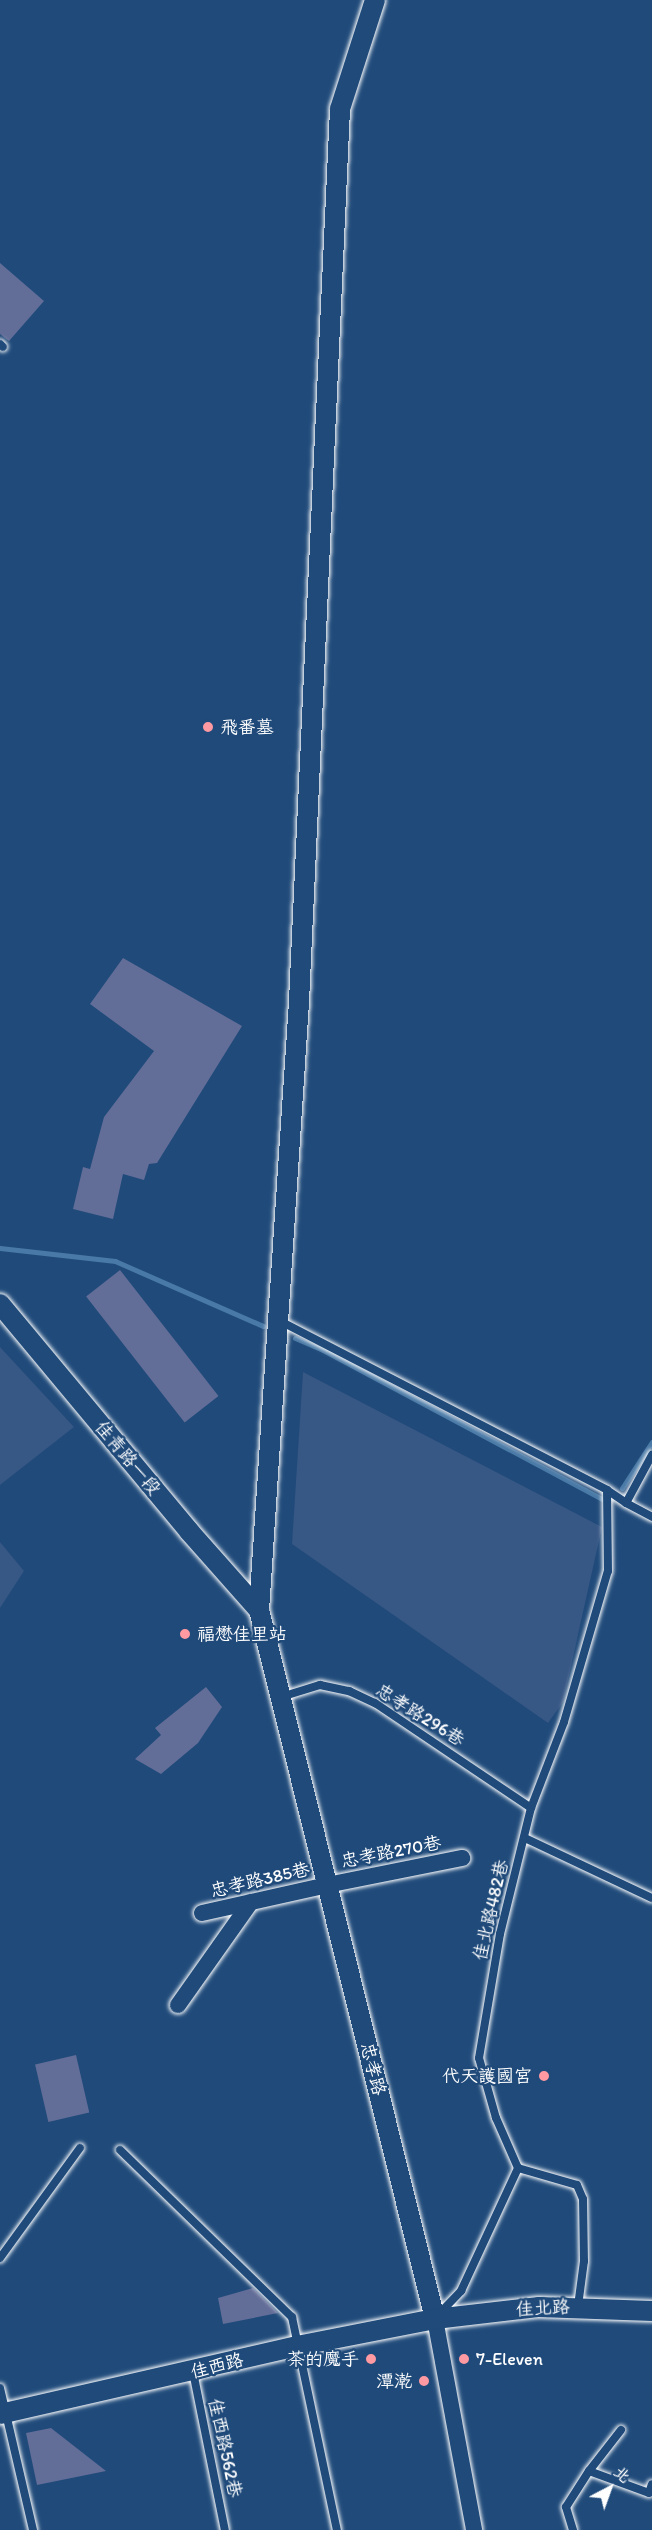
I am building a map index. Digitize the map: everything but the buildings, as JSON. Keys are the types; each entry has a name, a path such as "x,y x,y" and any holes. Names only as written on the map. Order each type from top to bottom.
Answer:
{"street":[{"path":"260,1610 299,1002 340,109 375,0"},
{"name":"佳青路一段","path":"0,1304 189,1531 260,1610"},
{"name":"忠孝路","path":"260,1610 435,2319 474,2530"},
{"name":"忠孝路270巷","path":"327,1885 462,1858"},
{"name":"忠孝路385巷","path":"202,1913 327,1885"},
{"path":"178,2005 251,1902"},
{"name":"佳北路","path":"435,2319 539,2307 578,2306 652,2311"},
{"name":"佳西路","path":"3,2414 193,2372 297,2346 435,2319"}],"lane":[{"path":"280,1321 607,1490 652,1517"},
{"path":"626,1503 652,1455"},
{"name":"佳北路482巷","path":"518,2168 496,2118 479,2058 500,1934 531,1808 564,1722 608,1571 607,1490"},
{"name":"忠孝路296巷","path":"280,1698 320,1685 349,1691 375,1703 531,1808"},
{"path":"525,1838 652,1898"},
{"path":"0,2258 81,2148"},
{"path":"120,2150 292,2317 337,2530"},
{"path":"435,2319 461,2291 518,2168 578,2185 583,2199 584,2261 578,2306"},
{"name":"佳西路562巷","path":"193,2372 225,2530"},
{"path":"0,2388 3,2414 33,2530"},
{"path":"573,2530 566,2507 589,2471 621,2430"},
{"path":"589,2471 649,2493 652,2484"}],"shaded area":[{"path":"0,1347 74,1427 0,1485"},
{"path":"303,1372 602,1527 563,1702 548,1723 292,1544"},
{"path":"0,1542 24,1571 0,1608"}],"waterway":[{"path":"0,1248 115,1261 263,1326"},
{"path":"295,1338 323,1350 602,1499"},
{"path":"622,1488 652,1442"}],"place":[{"name":"飛番墓","path":"208,727"},
{"name":"福懋佳里站","path":"185,1634"},
{"name":"代天護國宮","path":"544,2076"},
{"name":"茶的魔手","path":"371,2359"},
{"name":"7-Eleven","path":"464,2359"},
{"name":"潭漧","path":"424,2381"}]}
